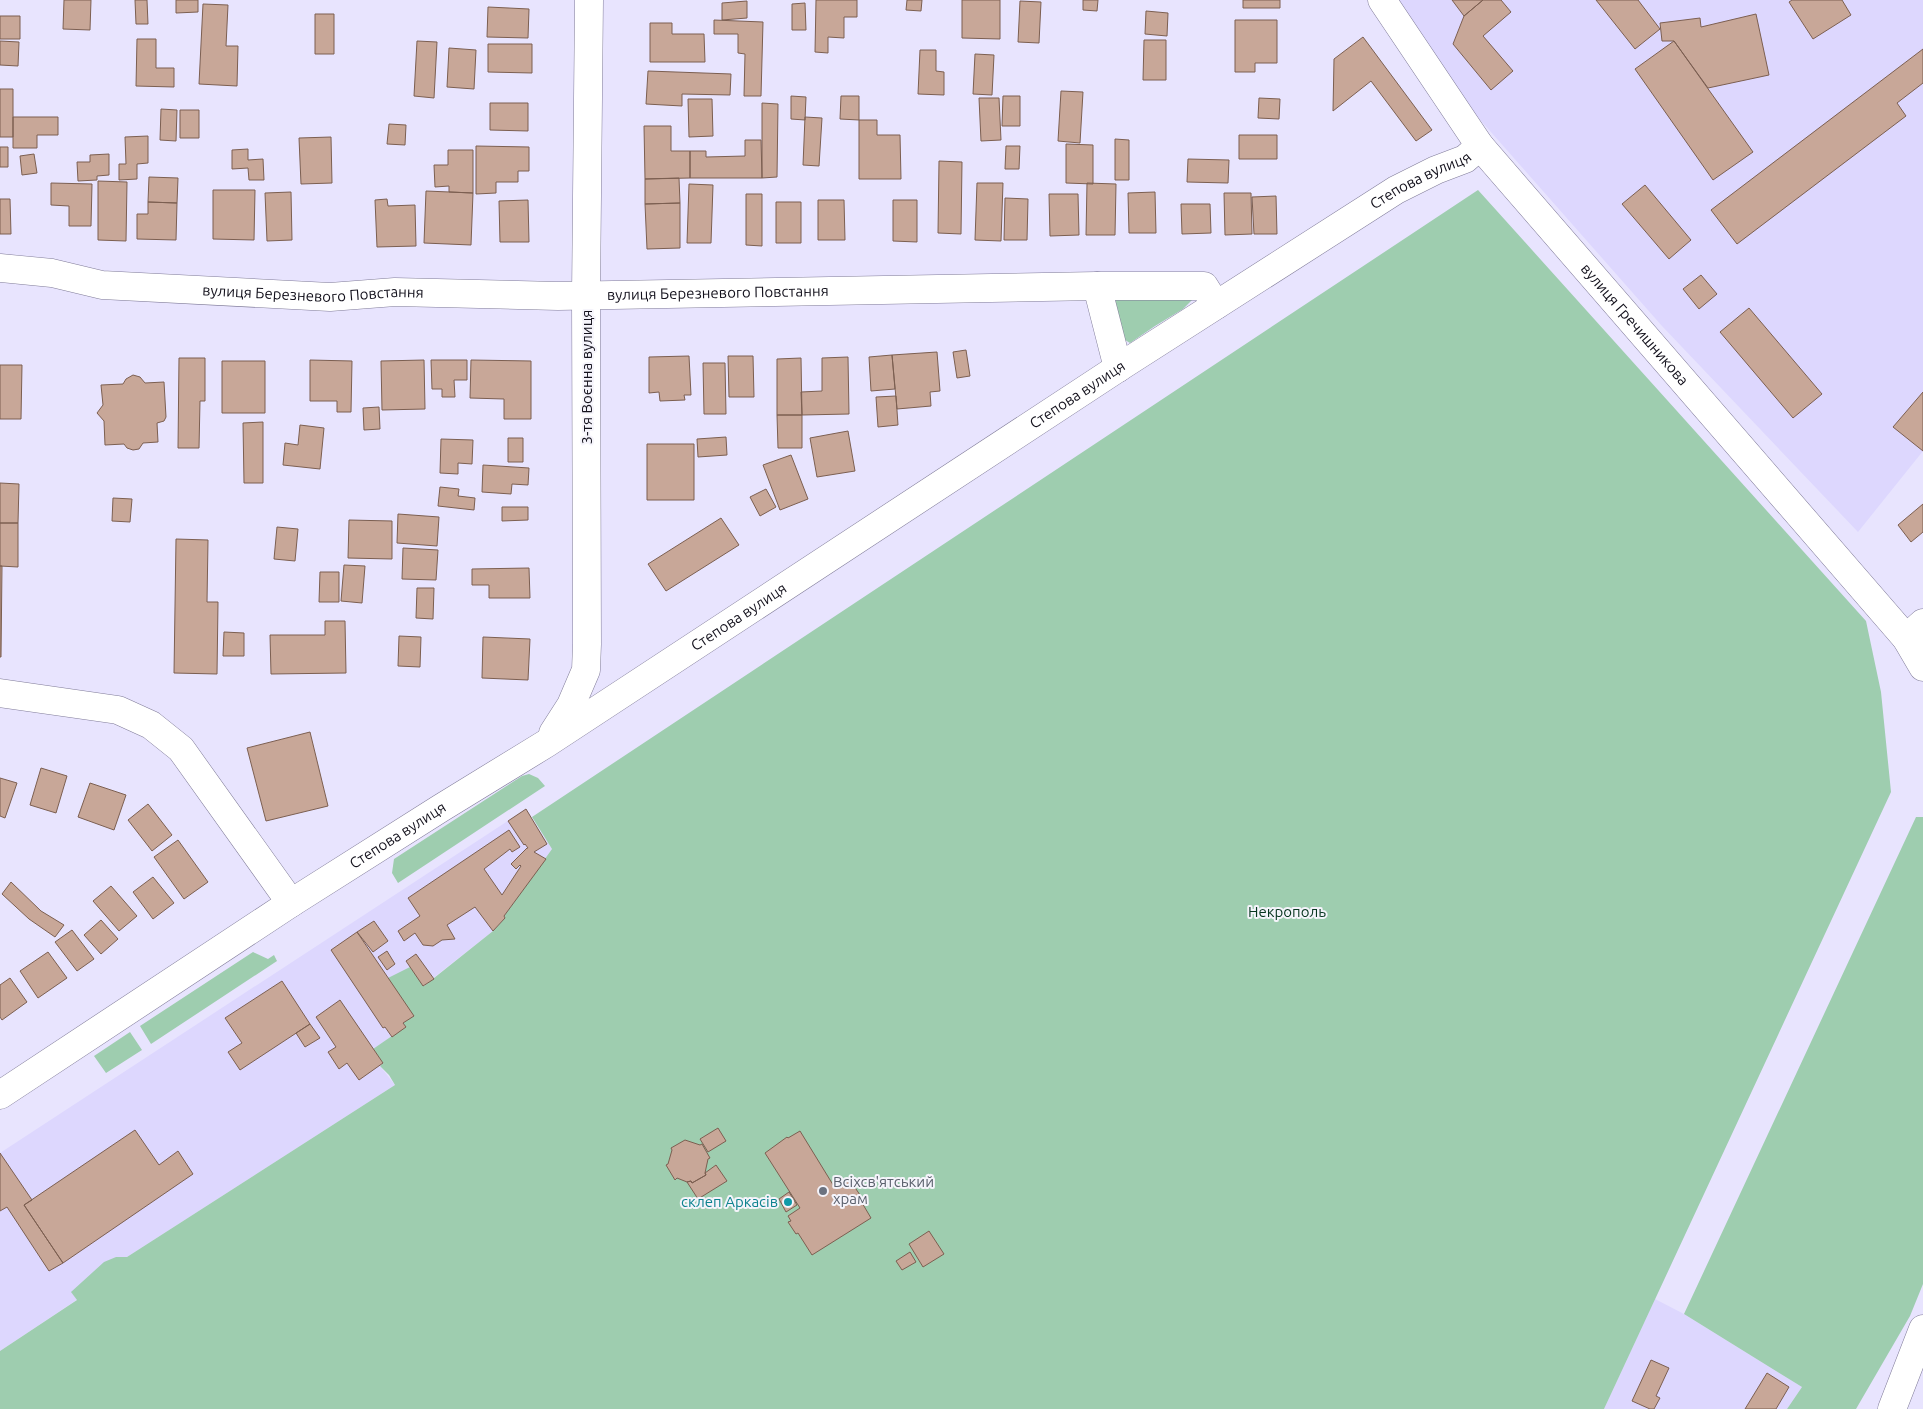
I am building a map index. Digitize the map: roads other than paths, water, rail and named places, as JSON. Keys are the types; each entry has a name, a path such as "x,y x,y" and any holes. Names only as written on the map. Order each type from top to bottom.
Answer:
{"street":[{"name":"3-тя Воєнна вулиця","path":"546,743 572,706 586,670 588,591 586,295 589,0"},
{"name":"вулиця Гречишникова","path":"1382,0 1480,146 1915,630 1923,667"},
{"name":"Степова вулиця","path":"0,1095 291,904 546,743 1216,305 1396,190 1436,170 1465,159 1480,146"},
{"name":"вулиця Березневого Повстання","path":"0,268 52,274 102,285 330,298 394,292 558,296 1097,286 1204,286 1216,305"},
{"path":"1097,286 1118,368"},
{"path":"0,694 118,710 151,725 182,748 291,904"},
{"path":"1892,1409 1923,1329"}],"place":[{"name":"Всіхсв'ятський храм","path":"823,1191"},
{"name":"склеп Аркасів","path":"788,1202"}],"park label":[{"name":"Некрополь","path":"1287,912"}]}
